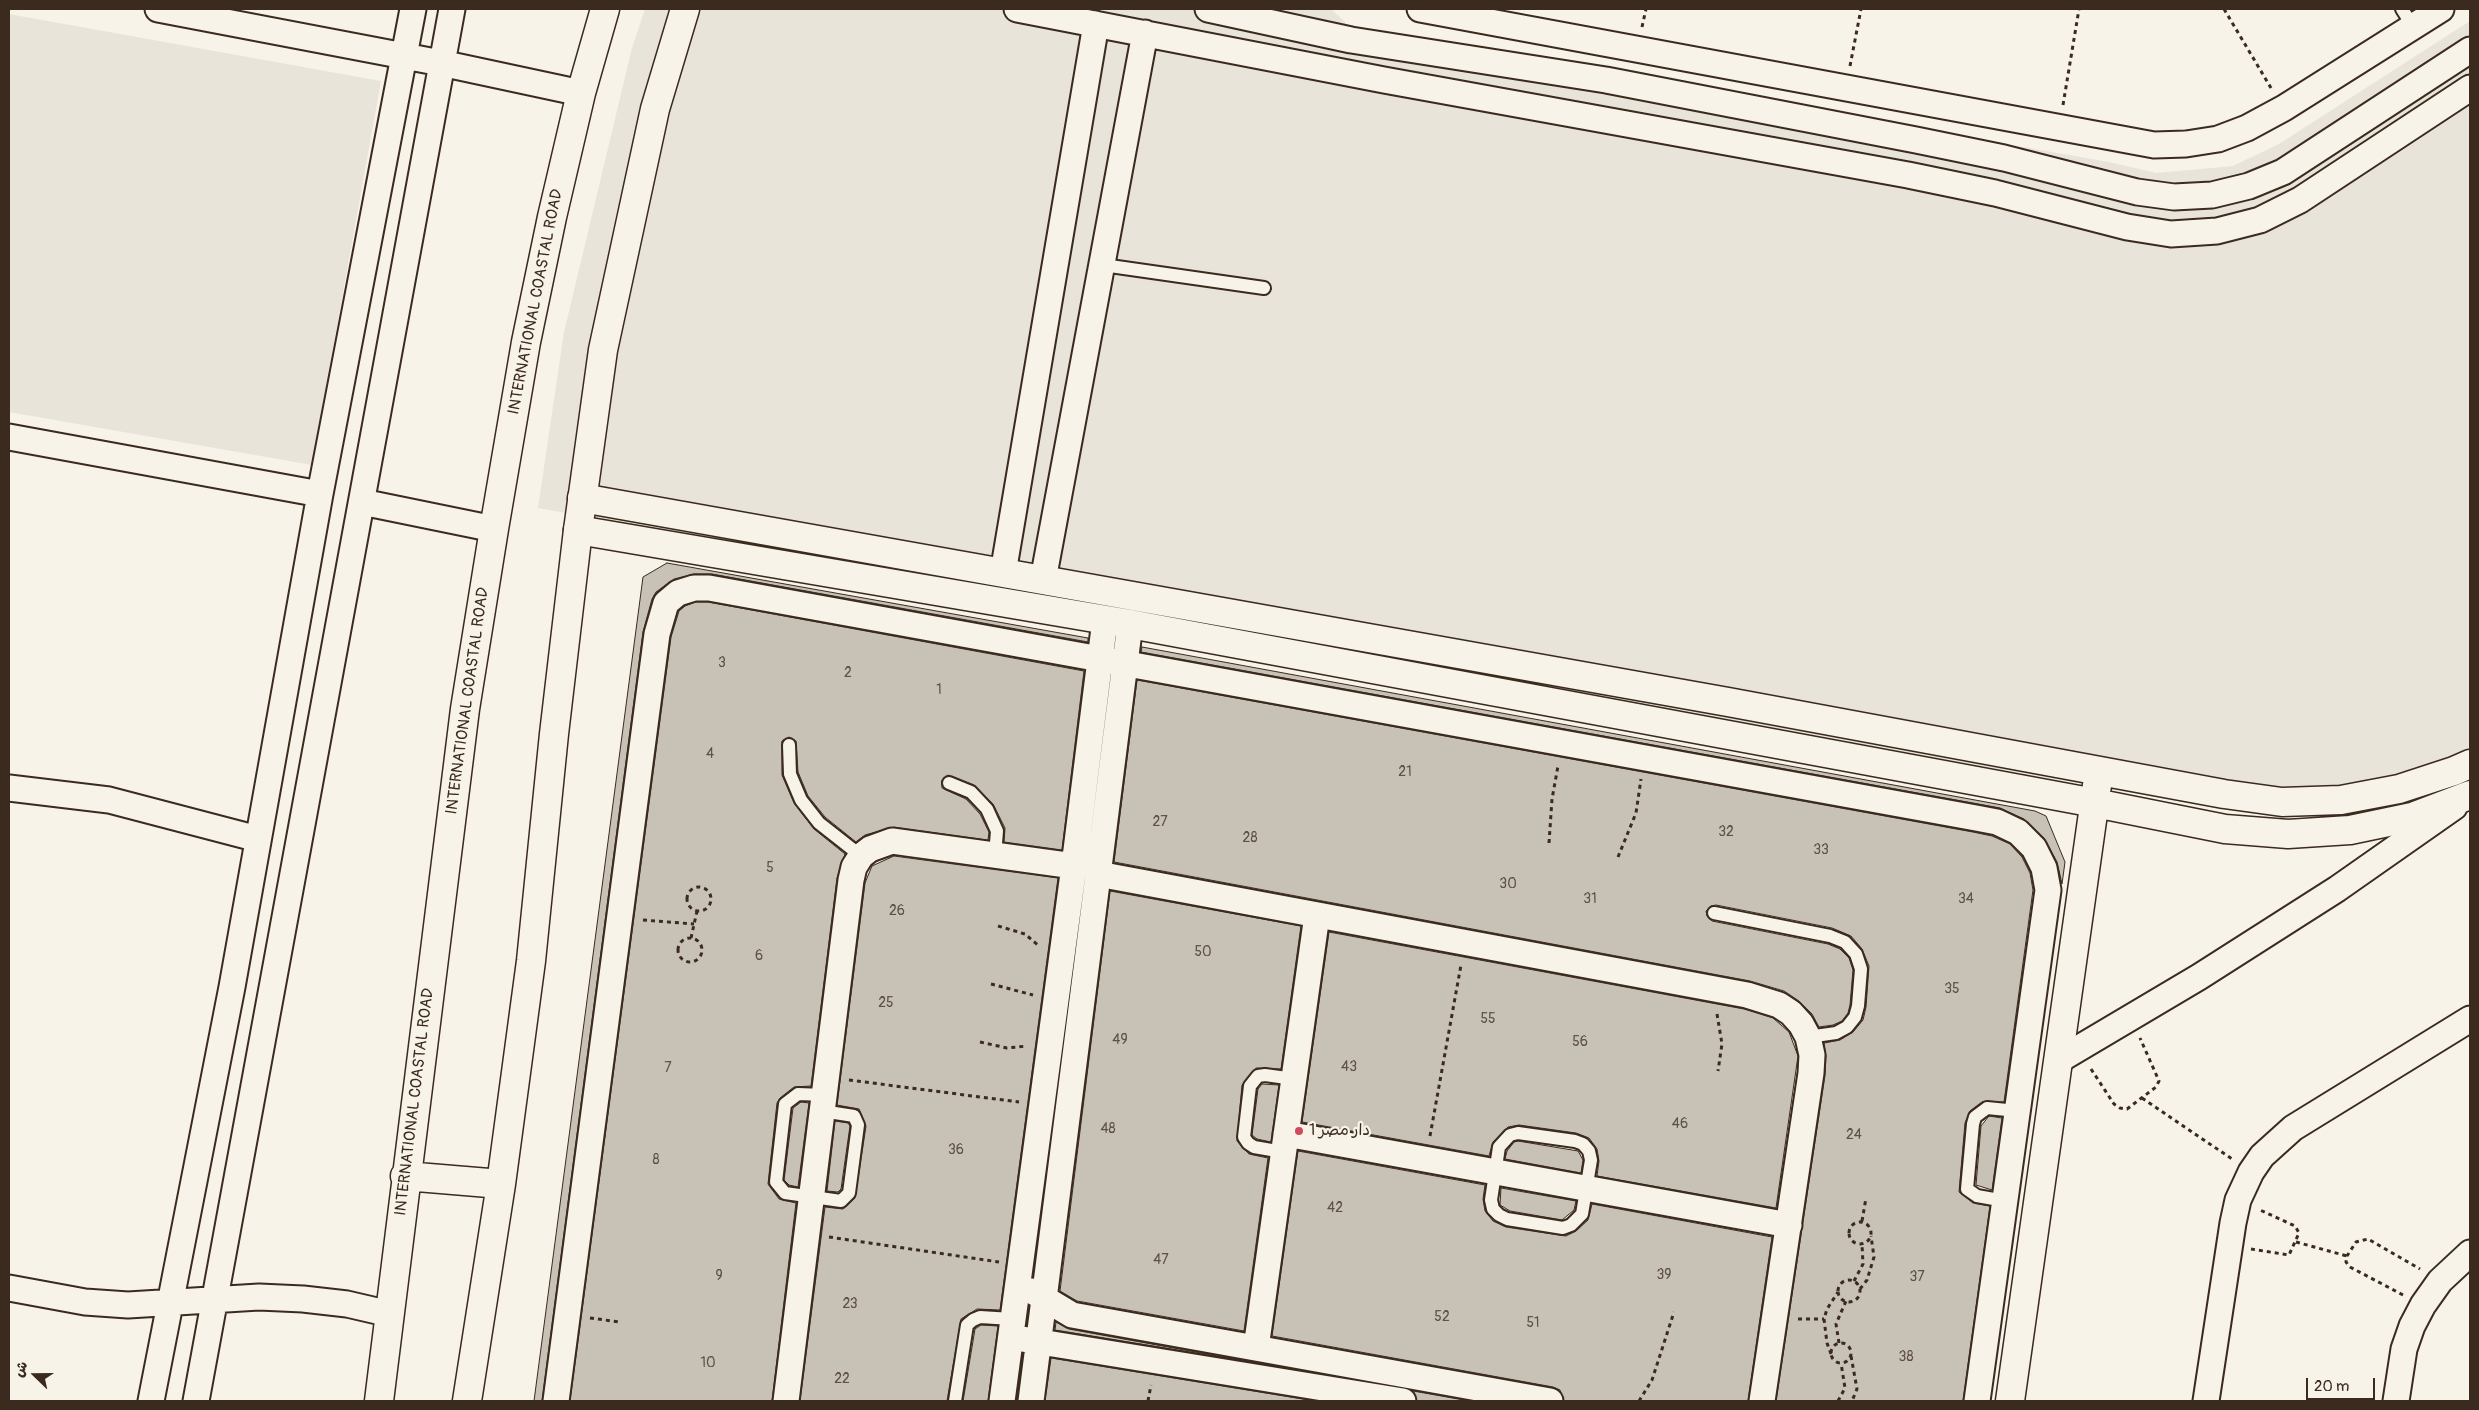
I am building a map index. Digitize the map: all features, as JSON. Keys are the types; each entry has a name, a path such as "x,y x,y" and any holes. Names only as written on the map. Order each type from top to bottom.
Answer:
{"main road":[{"name":"INTERNATIONAL COASTAL ROAD","path":"378,1401 465,709 494,529 526,342 552,217 581,93 606,9"},
{"path":"467,1401 501,1184 531,961 554,734 578,530 604,350 655,109 685,9"},
{"path":"582,498 1728,702 2099,772 2282,802 2340,800 2399,789 2470,764"},
{"path":"578,530 1117,622 2095,803 2225,829 2288,834 2350,830 2412,817 2470,795"},
{"path":"2010,1401 2068,1054 2099,772"},
{"path":"405,1176 501,1184"}],"street":[{"path":"158,9 441,63 581,93"},
{"path":"151,1401 258,839 412,9"},
{"path":"196,1401 452,9"},
{"path":"1018,9 1068,13 1096,24 1384,80 1908,175 1995,193 2128,227 2171,234 2217,231 2260,220 2300,200 2470,88"},
{"path":"1420,9 1513,28 1846,86 2154,144 2186,144 2218,139 2248,128 2284,108 2408,18 2441,9"},
{"path":"1220,10 1375,44 1606,80 1858,128 2004,158 2136,192 2174,197 2212,195 2249,186 2283,172 2470,50"},
{"path":"1003,573 1096,24"},
{"path":"1301,63 1306,30"},
{"path":"1043,580 1145,33"},
{"path":"9,437 494,529"},
{"path":"320,497 361,505"},
{"path":"556,1401 657,634 666,603 678,593 694,588 710,588 1998,822 2018,832 2034,848 2044,868 2048,890 1977,1401"},
{"path":"1002,1401 1015,1291 1056,1001 1100,660 1117,622"},
{"path":"1031,1401 1124,664 1117,622"},
{"path":"9,788 109,800 258,839"},
{"path":"2068,1054 2199,977 2337,888 2470,795"},
{"path":"786,1401 854,867 861,856 875,846 892,841 1074,866"},
{"path":"1098,874 1747,995 1779,1005 1791,1013 1801,1024 1808,1037 1812,1055 1811,1073 1762,1401"},
{"path":"1256,1348 1317,915"},
{"path":"2206,1401 2229,1245 2238,1200 2251,1172 2262,1156 2293,1128 2470,1019"},
{"path":"1285,1143 1426,1159 1789,1225"},
{"path":"2396,1401 2404,1349 2423,1305 2440,1280 2470,1253"},
{"path":"9,1288 106,1304 259,1297 347,1304 390,1314"},
{"path":"1015,1291 1036,1292 1072,1315 1534,1400"},
{"path":"1011,1328 1039,1342 1403,1401"}],"lane":[{"path":"1103,264 1264,288"},
{"path":"789,745 790,774 801,800 819,823 861,856"},
{"path":"949,783 971,792 988,809 997,831 995,855"},
{"path":"1714,913 1830,936 1845,942 1856,954 1862,969 1855,1018 1847,1027 1836,1033 1808,1037"},
{"path":"1285,1143 1254,1147 1244,1137 1250,1086 1258,1076 1264,1075 1294,1079"},
{"path":"798,1094 824,1094 854,1116 858,1125 849,1193 841,1201 785,1193 776,1182 785,1104 798,1094"},
{"path":"2005,1201 1977,1196 1967,1189 1966,1183 1973,1124 1975,1117 1987,1108 2017,1111"},
{"path":"1518,1133 1575,1141 1583,1144 1589,1151 1590,1160 1587,1188 1582,1214 1571,1226 1563,1228 1498,1216 1493,1209 1491,1200 1499,1147 1510,1135 1518,1133"},
{"path":"955,1401 964,1333 967,1326 972,1320 980,1317 1011,1328"}],"path":[{"path":"1846,86 1861,9"},
{"path":"2060,126 2079,9"},
{"path":"2224,9 2284,108"},
{"path":"1549,843 1552,799 1562,744"},
{"path":"1618,857 1636,813 1645,758"},
{"path":"700,886 706,889 711,900 704,910 697,911 687,903 686,897 689,891 700,886"},
{"path":"691,938 697,911"},
{"path":"620,918 694,924"},
{"path":"998,926 1025,934 1060,964"},
{"path":"691,938 701,945 702,951 696,961 690,962 679,955 678,949 685,939 691,938"},
{"path":"1426,1159 1465,942"},
{"path":"991,984 1056,1001"},
{"path":"1713,989 1722,1044 1718,1071"},
{"path":"2068,1054 2114,1104 2126,1109 2156,1087 2159,1081 2131,1018"},
{"path":"980,1042 1007,1048 1050,1042"},
{"path":"824,1094 1041,1105"},
{"path":"2142,1098 2251,1172"},
{"path":"1862,1221 1866,1198"},
{"path":"2229,1245 2284,1255 2292,1252 2299,1233 2295,1226 2238,1200"},
{"path":"1846,1301 1856,1299 1860,1289 1867,1280 1874,1258 1869,1226 1862,1221"},
{"path":"1862,1221 1851,1225 1849,1236 1852,1241 1862,1244"},
{"path":"807,1234 1019,1266"},
{"path":"1854,1281 1863,1264 1862,1244 1871,1235"},
{"path":"2423,1305 2350,1267 2346,1262 2347,1256 2356,1242 2368,1239 2440,1280"},
{"path":"2296,1242 2347,1256"},
{"path":"1851,1356 1846,1362 1836,1362 1827,1343 1824,1319 1827,1309 1844,1281 1854,1281"},
{"path":"1854,1281 1860,1289"},
{"path":"1838,1291 1846,1301"},
{"path":"1839,1343 1836,1324 1846,1301"},
{"path":"1639,1401 1652,1380 1674,1312"},
{"path":"567,1314 620,1322"},
{"path":"1831,1354 1831,1349 1839,1343"},
{"path":"1839,1343 1848,1346 1851,1356 1857,1389 1852,1401"},
{"path":"1838,1401 1845,1388 1841,1363"}],"shaded area":[{"path":"645,9 1331,9 1358,34 1406,39 2109,162 2156,173 2233,166 2279,144 2470,21 2470,778 2452,790 2395,807 2337,818 2281,816 2216,808 538,508 564,332 632,48"},
{"path":"9,14 381,81 312,465 9,412"}],"building":[{"path":"667,563 1088,638 1088,642 712,574 694,574 674,579 656,592 652,599 643,632 542,1401 534,1401 643,577"},
{"path":"696,602 708,602 1084,671 1062,850 1004,842 1005,828 993,804 974,785 948,775 942,780 942,788 966,799 980,814 989,832 988,840 894,827 865,835 856,842 825,817 808,796 798,772 796,741 789,737 782,741 782,775 794,803 814,829 845,854 837,878 811,1086 794,1087 780,1098 777,1103 768,1184 779,1199 796,1203 772,1401 570,1401 671,637 679,611 685,606"},
{"path":"1142,647 2035,811 2046,816 2065,862 2062,884 2057,862 2044,838 2024,819 2000,808 1141,652"},
{"path":"1137,680 1973,832 1992,836 2010,844 2022,857 2030,873 2033,890 2004,1102 1982,1102 1970,1111 1965,1123 1959,1192 1973,1203 1990,1206 1963,1401 1776,1401 1825,1075 1826,1056 1824,1043 1840,1040 1853,1032 1863,1020 1866,1007 1869,966 1862,949 1851,936 1832,928 1716,905 1711,906 1706,911 1707,916 1712,921 1828,944 1840,949 1849,958 1853,970 1848,1013 1842,1021 1833,1025 1819,1027 1812,1014 1799,1001 1784,991 1750,981 1114,862"},
{"path":"894,856 1058,878 1000,1310 977,1309 961,1319 947,1401 800,1401 825,1207 843,1209 855,1198 866,1126 859,1109 837,1105 865,883 872,866"},
{"path":"1110,891 1301,926 1281,1069 1256,1068 1242,1085 1237,1141 1249,1154 1268,1158 1244,1331 1077,1301 1060,1291"},
{"path":"1329,932 1744,1009 1773,1018 1789,1032 1798,1056 1776,1208 1597,1176 1599,1161 1597,1149 1589,1138 1576,1133 1519,1125 1508,1127 1493,1142 1489,1156 1302,1122"},
{"path":"1262,1084 1279,1085 1271,1142 1257,1139 1252,1135 1258,1089"},
{"path":"801,1102 809,1103 798,1187 789,1185 784,1180 793,1108"},
{"path":"1989,1116 2002,1118 1992,1190 1976,1185 1981,1126"},
{"path":"835,1121 848,1123 850,1126 841,1189 838,1192 827,1191"},
{"path":"1518,1141 1578,1151 1583,1160 1581,1173 1505,1159 1507,1151 1514,1142"},
{"path":"1298,1151 1485,1185 1483,1199 1485,1211 1493,1221 1506,1227 1566,1236 1576,1231 1588,1220 1592,1204 1772,1237 1748,1401 1564,1401 1560,1390 1553,1387 1272,1336"},
{"path":"1501,1188 1576,1201 1574,1210 1562,1220 1510,1211 1500,1205"},
{"path":"1056,1322 1069,1329 1245,1361 1055,1330"},
{"path":"981,1325 998,1326 988,1401 963,1401 975,1329"},
{"path":"1051,1358 1315,1401 1045,1401"},
{"path":"1413,1391 1470,1401 1417,1401"}],"place":[{"name":"دار مصر 1","path":"1299,1131"}]}
